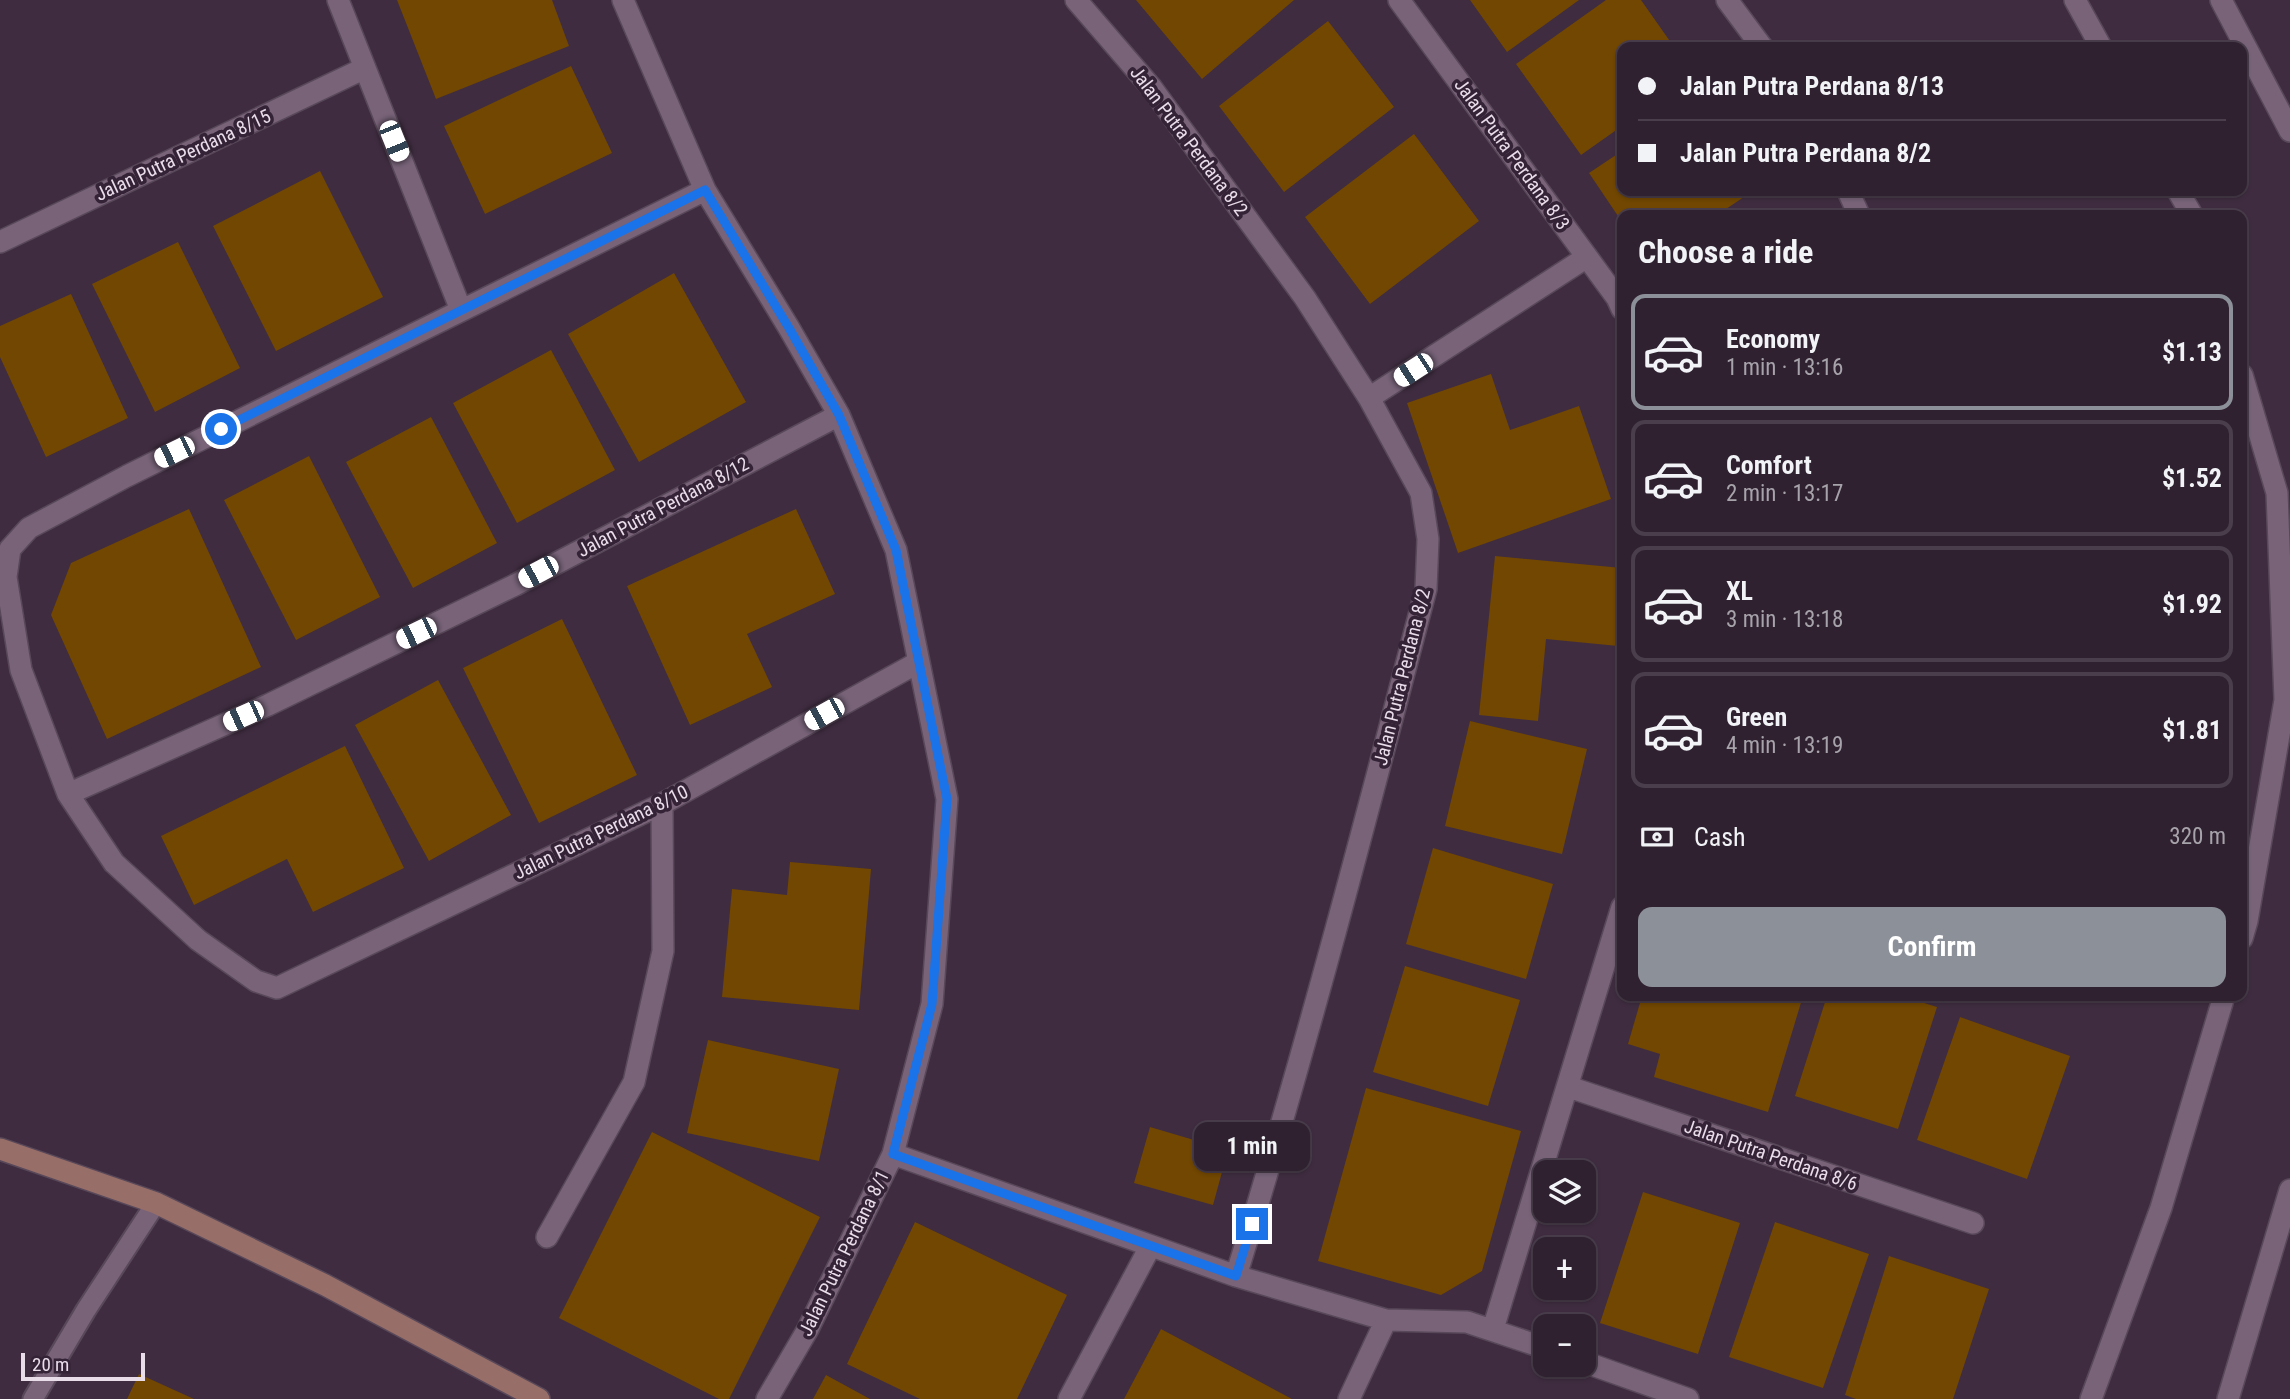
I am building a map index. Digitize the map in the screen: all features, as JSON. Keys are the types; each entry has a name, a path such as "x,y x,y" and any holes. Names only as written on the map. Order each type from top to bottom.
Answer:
{"street":[{"path":"338,0 461,310"},
{"name":"Jalan Putra Perdana 8/1","path":"623,0 705,190 839,415 896,550 917,663 947,799 932,1004 893,1154 808,1329 767,1399"},
{"name":"Jalan Putra Perdana 8/2","path":"1076,0 1151,87 1305,298 1369,398 1421,493 1428,539 1426,589 1342,912 1284,1120 1236,1276"},
{"name":"Jalan Putra Perdana 8/3","path":"1399,0 1617,298"},
{"path":"1727,0 1758,42"},
{"path":"2075,0 2098,42"},
{"path":"2221,0 2243,42"},
{"path":"2247,49 2290,131"},
{"name":"Jalan Putra Perdana 8/15","path":"0,242 365,68"},
{"path":"68,794 21,670 6,577 10,548 29,528 127,475 705,190"},
{"path":"1369,398 1587,257"},
{"path":"2247,392 2277,493 2284,700 2247,921"},
{"name":"Jalan Putra Perdana 8/12","path":"68,794 268,705 503,591 839,415"},
{"name":"Jalan Putra Perdana 8/10","path":"68,794 114,863 189,932 257,981 277,988 662,804 917,663"},
{"path":"547,1237 635,1082 663,951 662,804"},
{"path":"1493,1329 1617,924"},
{"path":"2091,1399 2161,1208 2223,1001"},
{"name":"Jalan Putra Perdana 8/6","path":"1569,1087 1973,1223"},
{"path":"0,1149 156,1203 326,1285 539,1399"},
{"path":"893,1154 1236,1276 1386,1320 1467,1322 1533,1344"},
{"path":"2228,1399 2290,1190"},
{"path":"1069,1399 1150,1247"},
{"path":"1349,1399 1386,1320"},
{"path":"1596,1366 1688,1399"}],"lane":[{"path":"33,1399 86,1310 156,1203"}],"building":[{"path":"397,0 552,0 569,46 436,99"},
{"path":"1136,0 1294,0 1202,79"},
{"path":"1470,0 1579,0 1507,52"},
{"path":"1606,0 1641,0 1670,42 1617,42 1617,130 1581,155 1516,64"},
{"path":"1328,21 1394,107 1284,192 1219,106"},
{"path":"571,66 612,153 485,214 444,126"},
{"path":"1414,134 1479,221 1370,304 1305,217"},
{"path":"1617,154 1617,196 1746,196 1724,210 1617,210 1617,215 1589,173"},
{"path":"320,171 383,297 276,351 213,226"},
{"path":"178,242 240,368 155,412 92,284"},
{"path":"674,273 746,402 639,462 568,334"},
{"path":"71,294 128,418 46,457 0,357 0,326"},
{"path":"551,350 615,470 517,523 453,403"},
{"path":"1491,374 1510,430 1579,406 1611,499 1458,553 1407,403"},
{"path":"431,417 497,543 413,588 346,462"},
{"path":"309,456 380,597 296,640 224,500"},
{"path":"189,509 261,667 107,739 51,615 71,563"},
{"path":"796,509 835,594 747,634 772,687 690,725 627,586"},
{"path":"1495,556 1617,568 1617,646 1546,639 1538,721 1479,715"},
{"path":"562,619 637,775 539,823 463,668"},
{"path":"438,680 511,815 429,861 355,725"},
{"path":"1470,721 1587,749 1562,854 1445,826"},
{"path":"345,746 404,868 313,912 287,859 194,905 161,836"},
{"path":"1433,848 1553,884 1526,979 1406,944"},
{"path":"790,862 871,869 859,1010 722,997 732,889 787,895"},
{"path":"1405,966 1520,1000 1488,1106 1373,1072"},
{"path":"1641,1001 1801,1001 1768,1112 1654,1077 1660,1054 1628,1044"},
{"path":"1825,1001 1918,1001 1937,1007 1898,1129 1795,1096"},
{"path":"1960,1017 2070,1056 2027,1179 1917,1140"},
{"path":"708,1040 839,1069 819,1161 687,1133"},
{"path":"1366,1088 1521,1131 1482,1271 1441,1295 1318,1261"},
{"path":"1150,1127 1228,1150 1213,1205 1134,1183"},
{"path":"652,1132 820,1217 729,1399 719,1399 559,1318"},
{"path":"1643,1192 1740,1223 1698,1354 1600,1323"},
{"path":"915,1222 1067,1295 1017,1399 920,1399 847,1364"},
{"path":"1775,1222 1869,1254 1823,1388 1729,1357"},
{"path":"1889,1256 1989,1289 1953,1399 1856,1399 1845,1395"},
{"path":"1161,1329 1292,1399 1124,1399"},
{"path":"139,1374 194,1399 127,1399"},
{"path":"826,1375 870,1399 813,1399"}],"route":[{"path":"221,429 705,190 839,415 896,550 917,663 947,799 932,1004 893,1154 1236,1276 1252,1224"}]}
